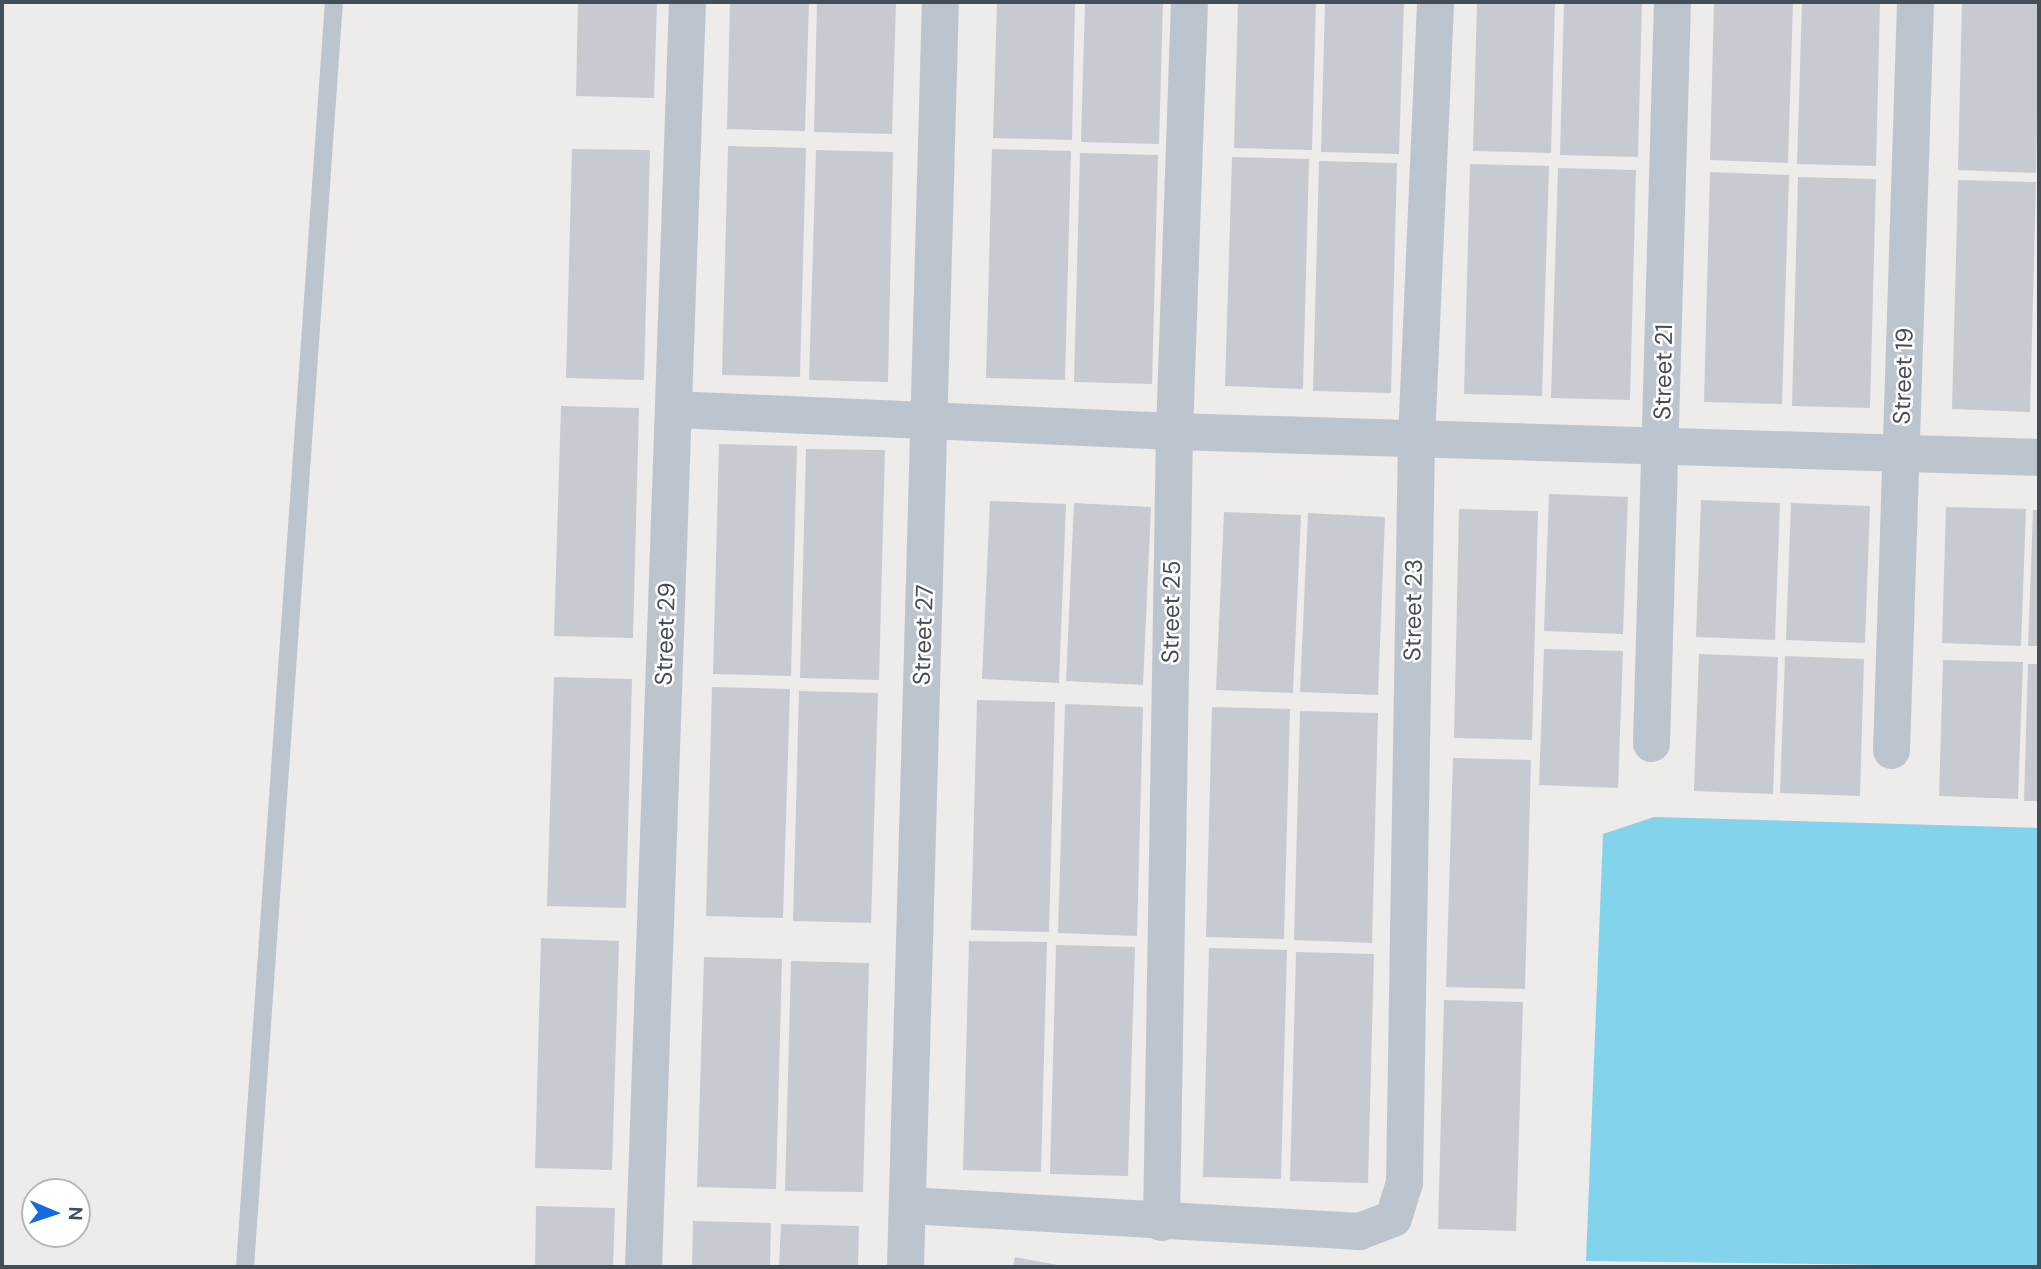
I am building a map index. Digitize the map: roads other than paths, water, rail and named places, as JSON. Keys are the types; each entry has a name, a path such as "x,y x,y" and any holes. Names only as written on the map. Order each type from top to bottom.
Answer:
{"street":[{"name":"Street 29","path":"643,1267 687,2"},
{"name":"Street 27","path":"905,1267 940,2"},
{"name":"Street 25","path":"1161,1222 1174,431 1189,2"},
{"name":"Street 23","path":"1161,1222 1359,1231 1393,1218 1404,1184 1416,439 1435,2"},
{"name":"Street 21","path":"1651,743 1662,446 1672,2"},
{"name":"Street 19","path":"1891,750 1915,2"},
{"path":"673,409 1174,431 2039,457"},
{"path":"908,1205 1161,1222"}],"lane":[{"path":"245,1267 334,2"}],"water":[{"path":"1654,817 2039,828 2039,1267 1586,1261 1603,834"}]}
